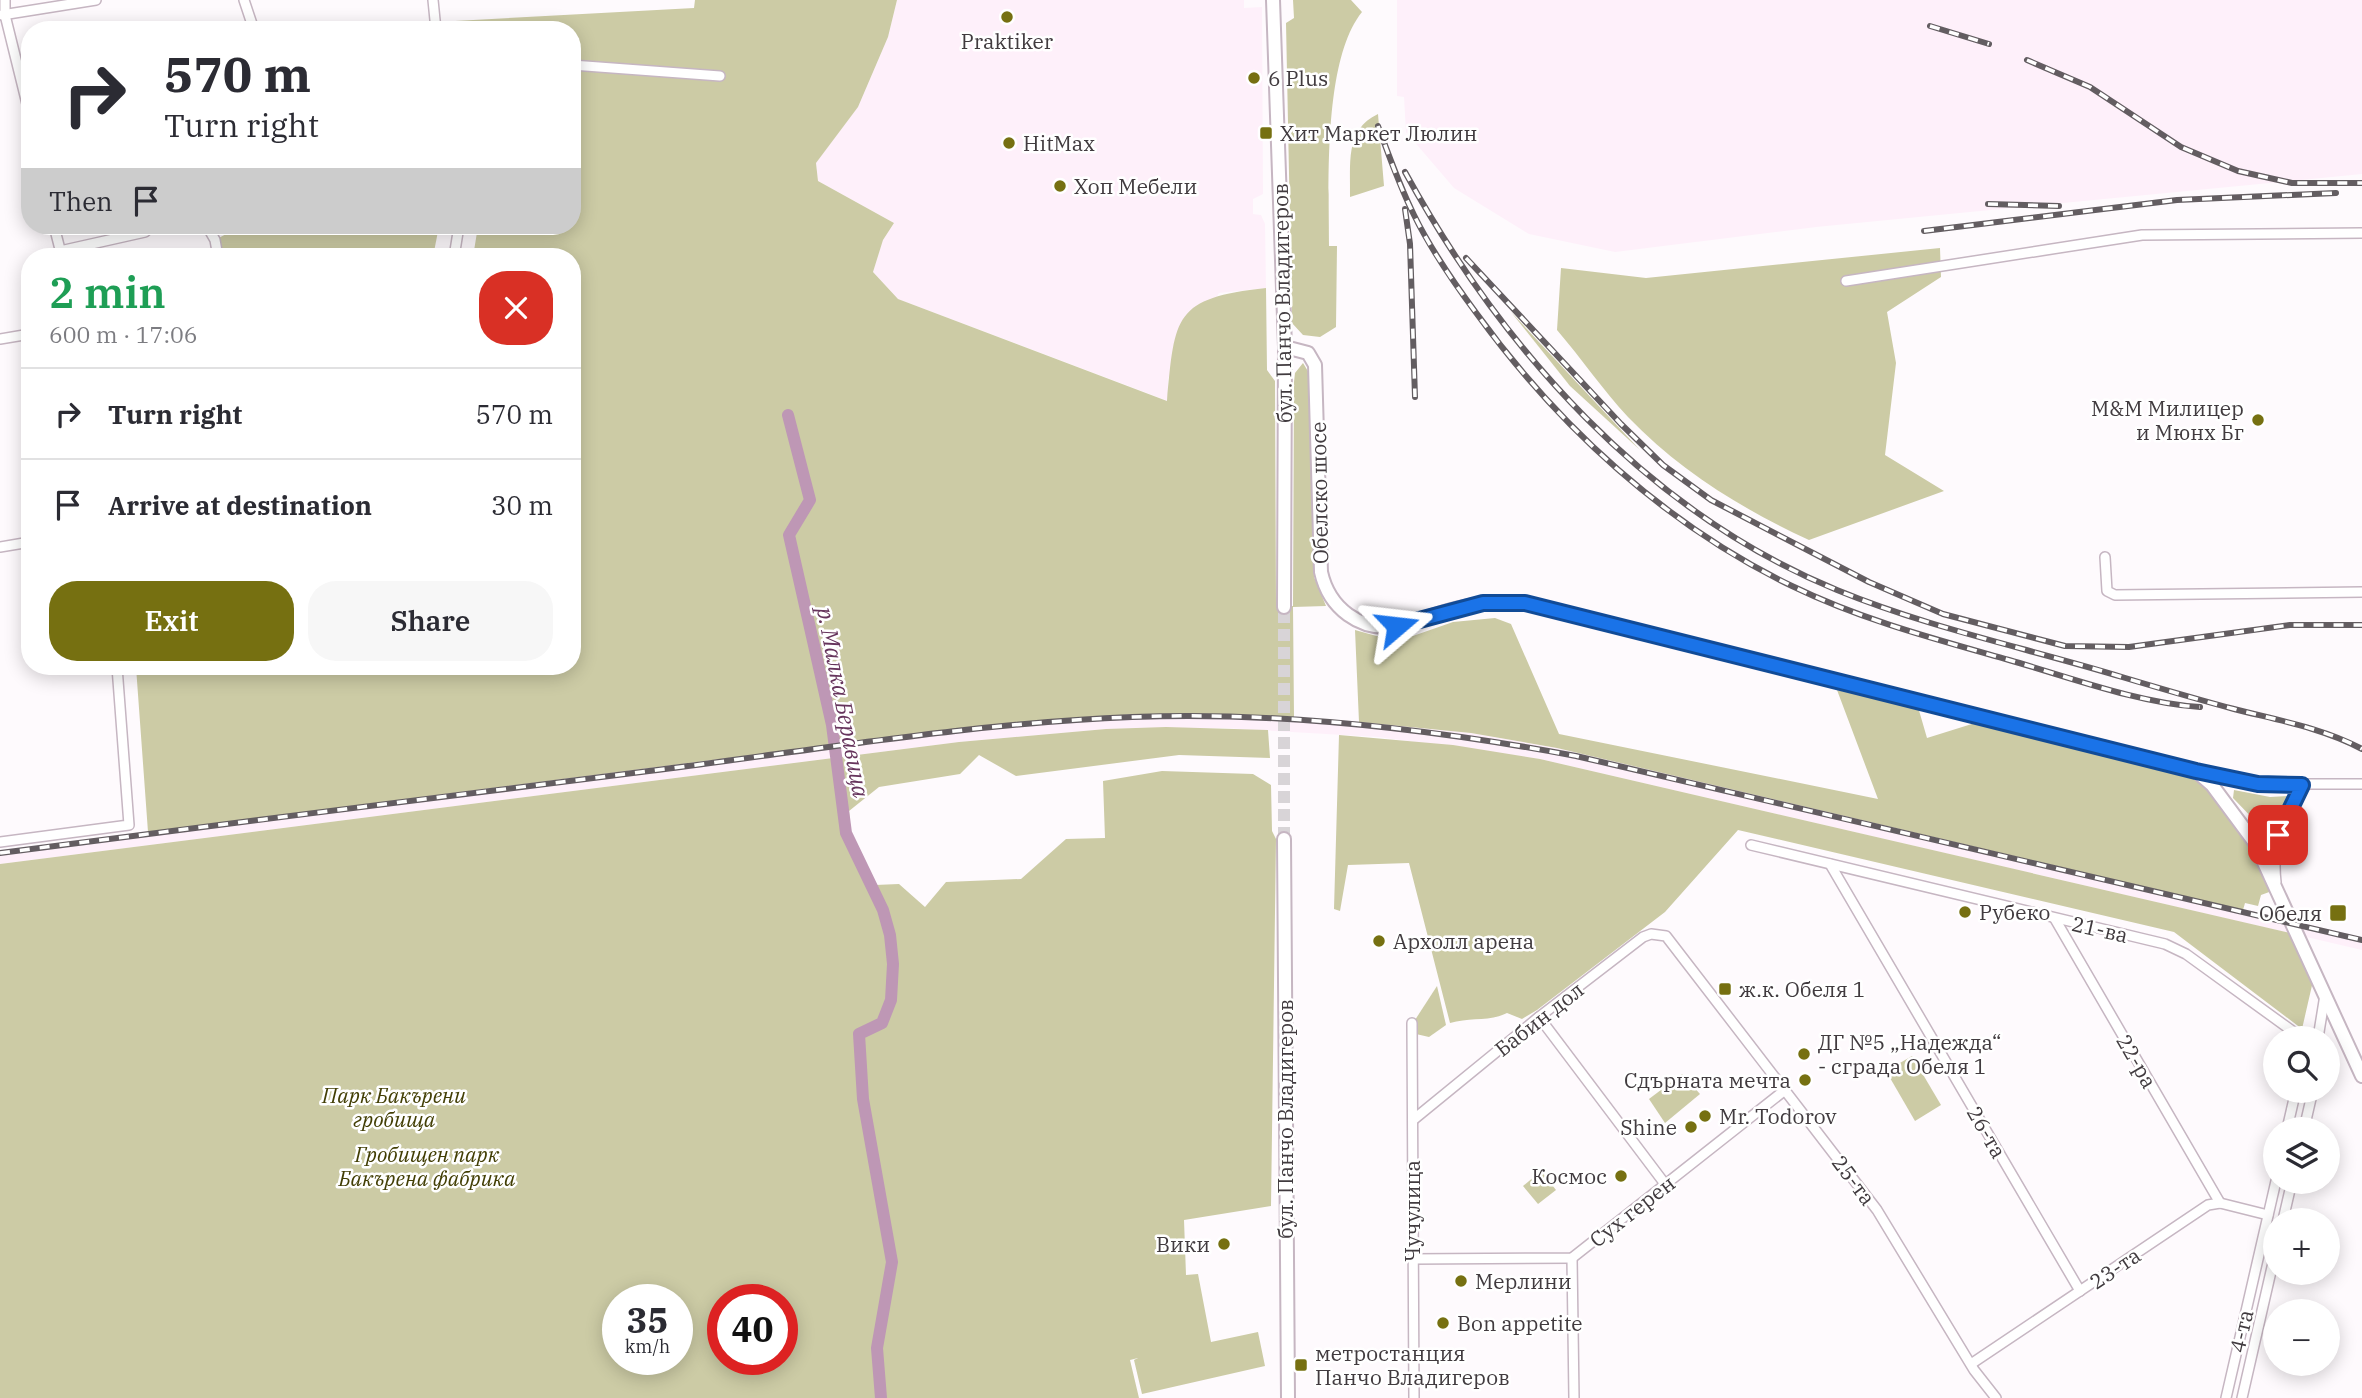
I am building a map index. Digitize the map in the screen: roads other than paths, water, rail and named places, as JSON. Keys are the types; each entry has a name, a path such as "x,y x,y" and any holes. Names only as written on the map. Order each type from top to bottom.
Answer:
{"street":[{"path":"5,0 3,15 21,82"},
{"path":"3,15 96,0"},
{"path":"244,0 251,21"},
{"path":"432,0 435,21"},
{"name":"бул. Панчо Владигеров","path":"1273,0 1285,347 1284,607"},
{"path":"581,66 720,76"},
{"path":"1846,281 2142,235 2362,233"},
{"path":"84,248 134,235"},
{"path":"0,340 21,336"},
{"name":"Обелско шосе","path":"1285,347 1308,353 1315,365 1321,572 1330,598 1350,618 1369,625 1397,626 1483,603 1525,603 2196,771 2258,784 2362,784"},
{"path":"0,547 21,544"},
{"path":"2105,557 2107,591 2115,595 2362,592"},
{"path":"0,842 129,825 118,675"},
{"path":"2196,771 2212,785 2255,842 2362,1076"},
{"path":"2276,883 2273,857 2278,835 2302,785"},
{"name":"бул. Панчо Владигеров","path":"1284,839 1288,1398"},
{"name":"21-ва","path":"1751,845 2176,948 2285,1026"},
{"name":"26-та","path":"1830,864 2080,1292"},
{"name":"22-ра","path":"2055,919 2220,1203"},
{"name":"Бабин дол","path":"1413,1120 1539,1017 1643,937 1658,934 1670,939"},
{"name":"25-та","path":"1670,939 1877,1210 1971,1364 1996,1398"},
{"path":"2320,1026 2325,993"},
{"path":"1539,1017 1665,1184"},
{"name":"Чучулица","path":"1412,1023 1414,1398"},
{"name":"Сух герен","path":"1412,1259 1572,1258 1785,1090"},
{"path":"2220,1203 2263,1214"},
{"name":"23-та","path":"1971,1364 2208,1205 2220,1203"},
{"name":"4-та","path":"2226,1398 2263,1237"},
{"path":"1572,1258 1574,1398"},
{"name":"4-та","path":"2242,1398 2268,1285"}],"waterway":[{"name":"р. Малка Беравица","path":"788,415 810,500 789,535 832,725 846,833 883,910 890,935 893,964 891,1000 882,1023 859,1034 863,1099 892,1262 877,1348 881,1398"}],"tunnel":[{"path":"1284,607 1284,839"}],"railway":[{"path":"1930,26 1989,44"},
{"path":"2027,60 2090,87 2181,147 2238,171 2292,183 2362,183"},
{"path":"1378,126 1404,194 1428,241 1443,266 1509,356 1579,434 1618,470 1701,534 1792,586 1872,619 2104,688 2176,705 2200,707"},
{"path":"1405,172 1444,238 1487,301 1534,361 1586,418 1642,470 1703,517 1768,557 1837,590 1907,616 2300,725 2332,735 2362,749"},
{"path":"1924,231 2177,200 2336,193"},
{"path":"1988,204 2059,206"},
{"path":"1405,209 1410,244 1415,397"},
{"path":"1466,258 1621,424 1663,465 1711,500 1869,582 1943,614 2065,646 2129,647 2290,625 2362,625"},
{"path":"0,853 951,731 1132,717 1244,717 1411,730 1576,756 2362,940"}],"place":[{"name":"Praktiker","path":"1007,17"},
{"name":"6 Plus","path":"1254,78"},
{"name":"Хит Маркет Люлин","path":"1266,133"},
{"name":"HitMax","path":"1009,143"},
{"name":"Хоп Мебели","path":"1060,186"},
{"name":"М&M Mилицер и Мюнх Бг","path":"2258,420"},
{"name":"Рубеко","path":"1965,912"},
{"name":"Обеля","path":"2338,913"},
{"name":"Архолл арена","path":"1379,941"},
{"name":"ж.к. Обеля 1","path":"1725,989"},
{"name":"ДГ №5 „Надежда“ - сграда Обеля 1","path":"1804,1054"},
{"name":"Сдърната мечта","path":"1805,1080"},
{"name":"Mr. Todorov","path":"1705,1116"},
{"name":"Shine","path":"1691,1127"},
{"name":"Космос","path":"1621,1176"},
{"name":"Вики","path":"1224,1244"},
{"name":"Мерлини","path":"1461,1281"},
{"name":"Bon appetite","path":"1443,1323"},
{"name":"метростанция Панчо Владигеров","path":"1301,1365"}],"park label":[{"name":"Парк Бакърени гробища","path":"394,1107"},
{"name":"Гробищен парк Бакърена фабрика","path":"427,1166"}]}
